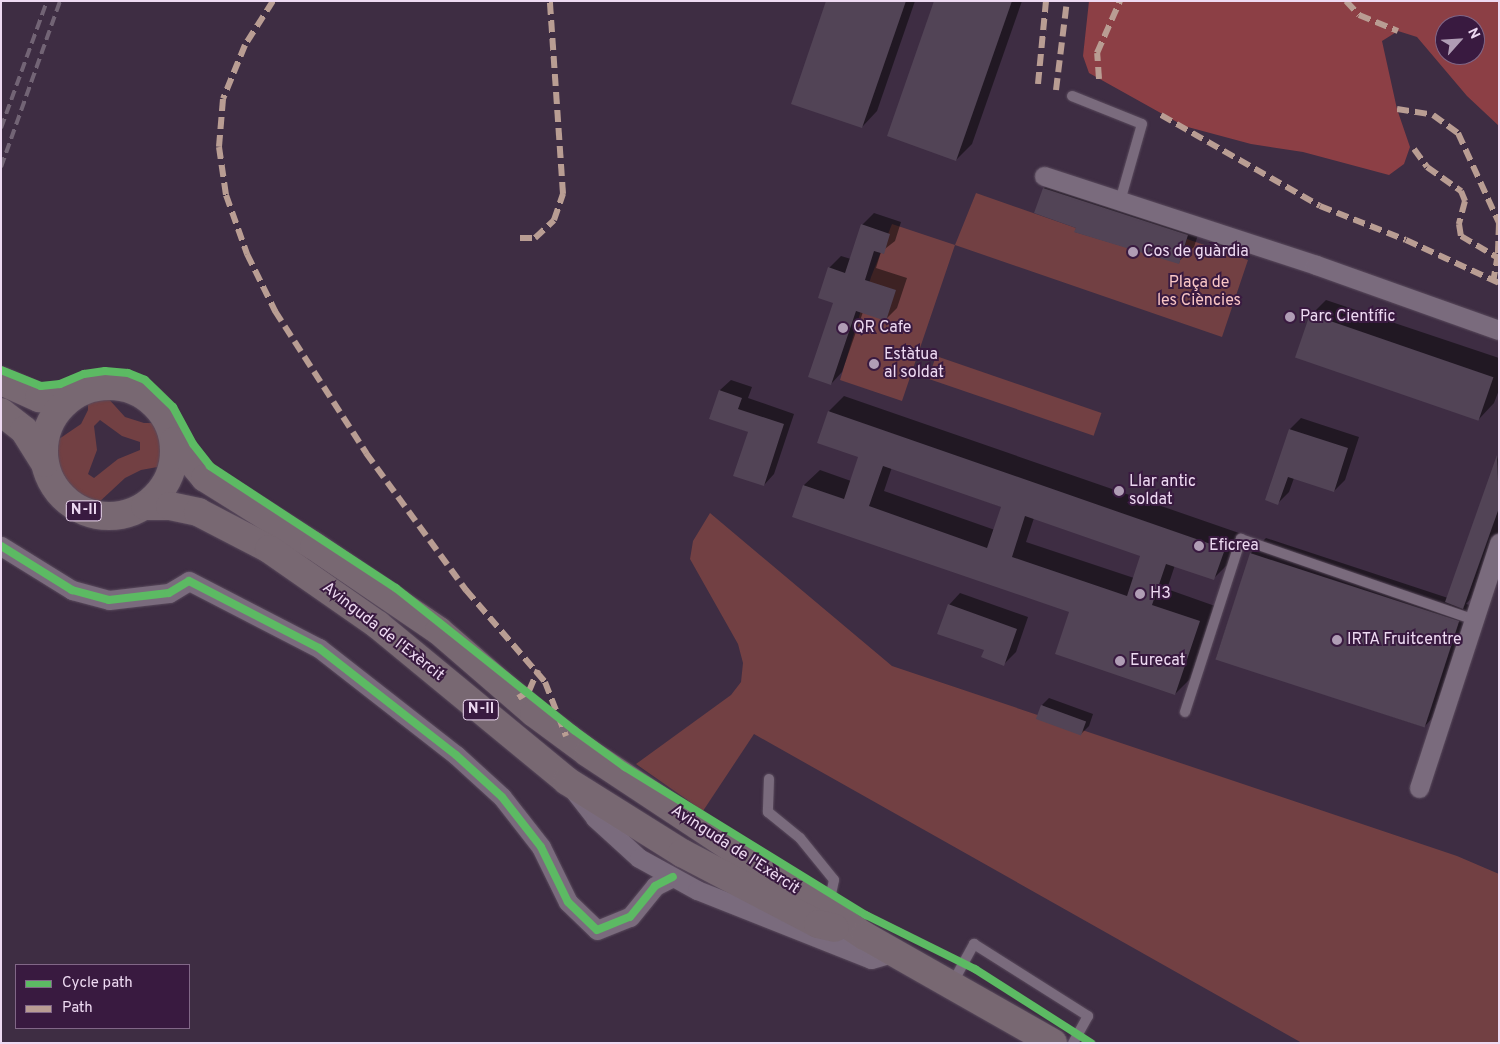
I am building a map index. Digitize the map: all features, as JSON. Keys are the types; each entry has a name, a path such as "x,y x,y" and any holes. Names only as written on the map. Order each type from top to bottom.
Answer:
{"main road":[{"name":"N-II","path":"1,412 24,430 45,463 57,490 71,504 88,513 118,516 145,506 159,494 169,478 174,460 174,442 164,414 150,400 134,390 115,386 96,387 69,399 39,398 4,383"},
{"name":"N-II","path":"45,463 44,442 48,428 69,399"},
{"name":"Avinguda de l'Exèrcit","path":"174,442 205,478 306,540 439,631 534,713 588,753 865,936 952,984 1052,1043"},
{"name":"Avinguda de l'Exèrcit","path":"145,506 170,506 198,512 269,549 378,625 567,781 682,853 818,924 865,936"}],"street":[{"path":"1044,176 1120,200 1499,330"},
{"path":"1419,788 1472,619 1499,543"},
{"path":"1,546 72,590 109,600 169,593 189,581 319,648 456,755 502,797 541,848 568,902 582,919 597,930 615,925 630,917 638,903 655,886 674,877"},
{"path":"567,781 595,818 639,858 697,890 871,959 896,952"},
{"path":"638,903 644,878 639,858"}],"lane":[{"path":"1072,96 1142,124 1120,200"},
{"path":"1185,712 1241,540 1472,619"},
{"path":"769,779 768,812 800,838 834,880 828,910"},
{"path":"952,984 974,944 1088,1016 1072,1043"}],"green space":[{"name":"Plaça de les Ciències","path":"976,193 1076,228 1075,232 1179,263 1187,239 1248,260 1222,337 955,245"},
{"path":"892,224 955,245 902,401 840,380 871,277"},
{"path":"936,356 1101,413 1094,436 928,379"},
{"path":"106,396 125,417 144,423 157,423 167,449 163,466 141,470 125,478 97,504 82,500 67,488 59,472 59,439 81,424 88,410 88,401","holes":["100,420 122,436 140,442 140,450 118,459 94,478 88,474 97,450 94,426"]},
{"path":"710,513 892,666 1457,856 1499,874 1499,1043 1302,1043 754,734 703,811 636,764 731,695 741,682 743,663 738,644 690,559 693,541"}],"shaded area":[{"path":"1089,1 1499,1 1499,126 1467,96 1441,65 1485,65 1485,15 1435,15 1435,58 1417,37 1398,31 1382,41 1397,109 1410,147 1404,164 1389,175 1303,152 1251,144 1184,126 1089,73 1083,56"}],"building":[{"path":"826,1 906,1 862,128 791,104"},
{"path":"934,1 1012,1 956,161 887,136"},
{"path":"1043,188 1188,235 1179,264 1074,232 1076,228 1034,213"},
{"path":"861,224 890,234 884,254 874,251 865,280 896,290 886,321 856,311 831,385 808,377 833,303 818,298 828,267 845,273"},
{"path":"1310,314 1493,377 1478,421 1295,357"},
{"path":"719,390 742,398 738,409 784,424 764,486 733,476 748,432 709,419"},
{"path":"828,411 1225,549 1214,580 1166,564 1152,605 1200,621 1175,695 1055,654 1069,612 792,517 803,485 844,499 858,457 817,443","holes":["883,466 1001,507 987,548 869,506","1025,516 1140,556 1127,596 1012,557"]},
{"path":"1289,429 1348,448 1334,492 1288,477 1278,505 1265,500"},
{"path":"1497,455 1499,508 1463,609 1445,602"},
{"name":"IRTA Fruitcentre","path":"1250,553 1459,621 1425,728 1215,660"},
{"path":"948,604 1017,629 1004,666 981,657 984,650 937,634"},
{"path":"1041,705 1086,721 1081,736 1036,719"}],"railway":[{"path":"1,128 47,1"},
{"path":"1,167 60,1"}],"marked path":[{"path":"273,1 245,45 223,99 219,147 226,195 247,254 275,311 366,453 466,590 545,682 566,736"},
{"path":"520,238 535,238 554,220 563,194 550,1"},
{"path":"1038,84 1046,1"},
{"path":"1056,90 1067,1"},
{"path":"1099,79 1097,53 1120,1"},
{"path":"1346,1 1359,15 1398,31"},
{"path":"1397,109 1433,115 1458,133 1499,223 1498,254 1493,281"},
{"path":"1161,115 1320,206 1406,240 1499,283"},
{"path":"1414,149 1427,167 1461,191 1465,201 1459,224 1461,236 1498,258"},
{"path":"518,698 529,691 538,670"}],"cycle path":[{"path":"1,370 41,386 60,384 84,374 105,371 128,373 145,380 173,407 193,444 210,466 396,588 574,730 625,767 866,915 975,969 1091,1043"},
{"path":"1,546 72,590 109,600 169,593 189,581 319,648 456,755 502,797 541,847 568,902 597,930 630,917 655,886 673,877"}],"place":[{"name":"Cos de guàrdia","path":"1133,252"},
{"name":"Parc Científic","path":"1290,317"},
{"name":"QR Cafe","path":"843,328"},
{"name":"Estàtua al soldat","path":"874,364"},
{"name":"Llar antic soldat","path":"1119,491"},
{"name":"Eficrea","path":"1199,546"},
{"name":"H3","path":"1140,594"},
{"name":"IRTA Fruitcentre","path":"1337,640"},
{"name":"Eurecat","path":"1120,661"}]}
